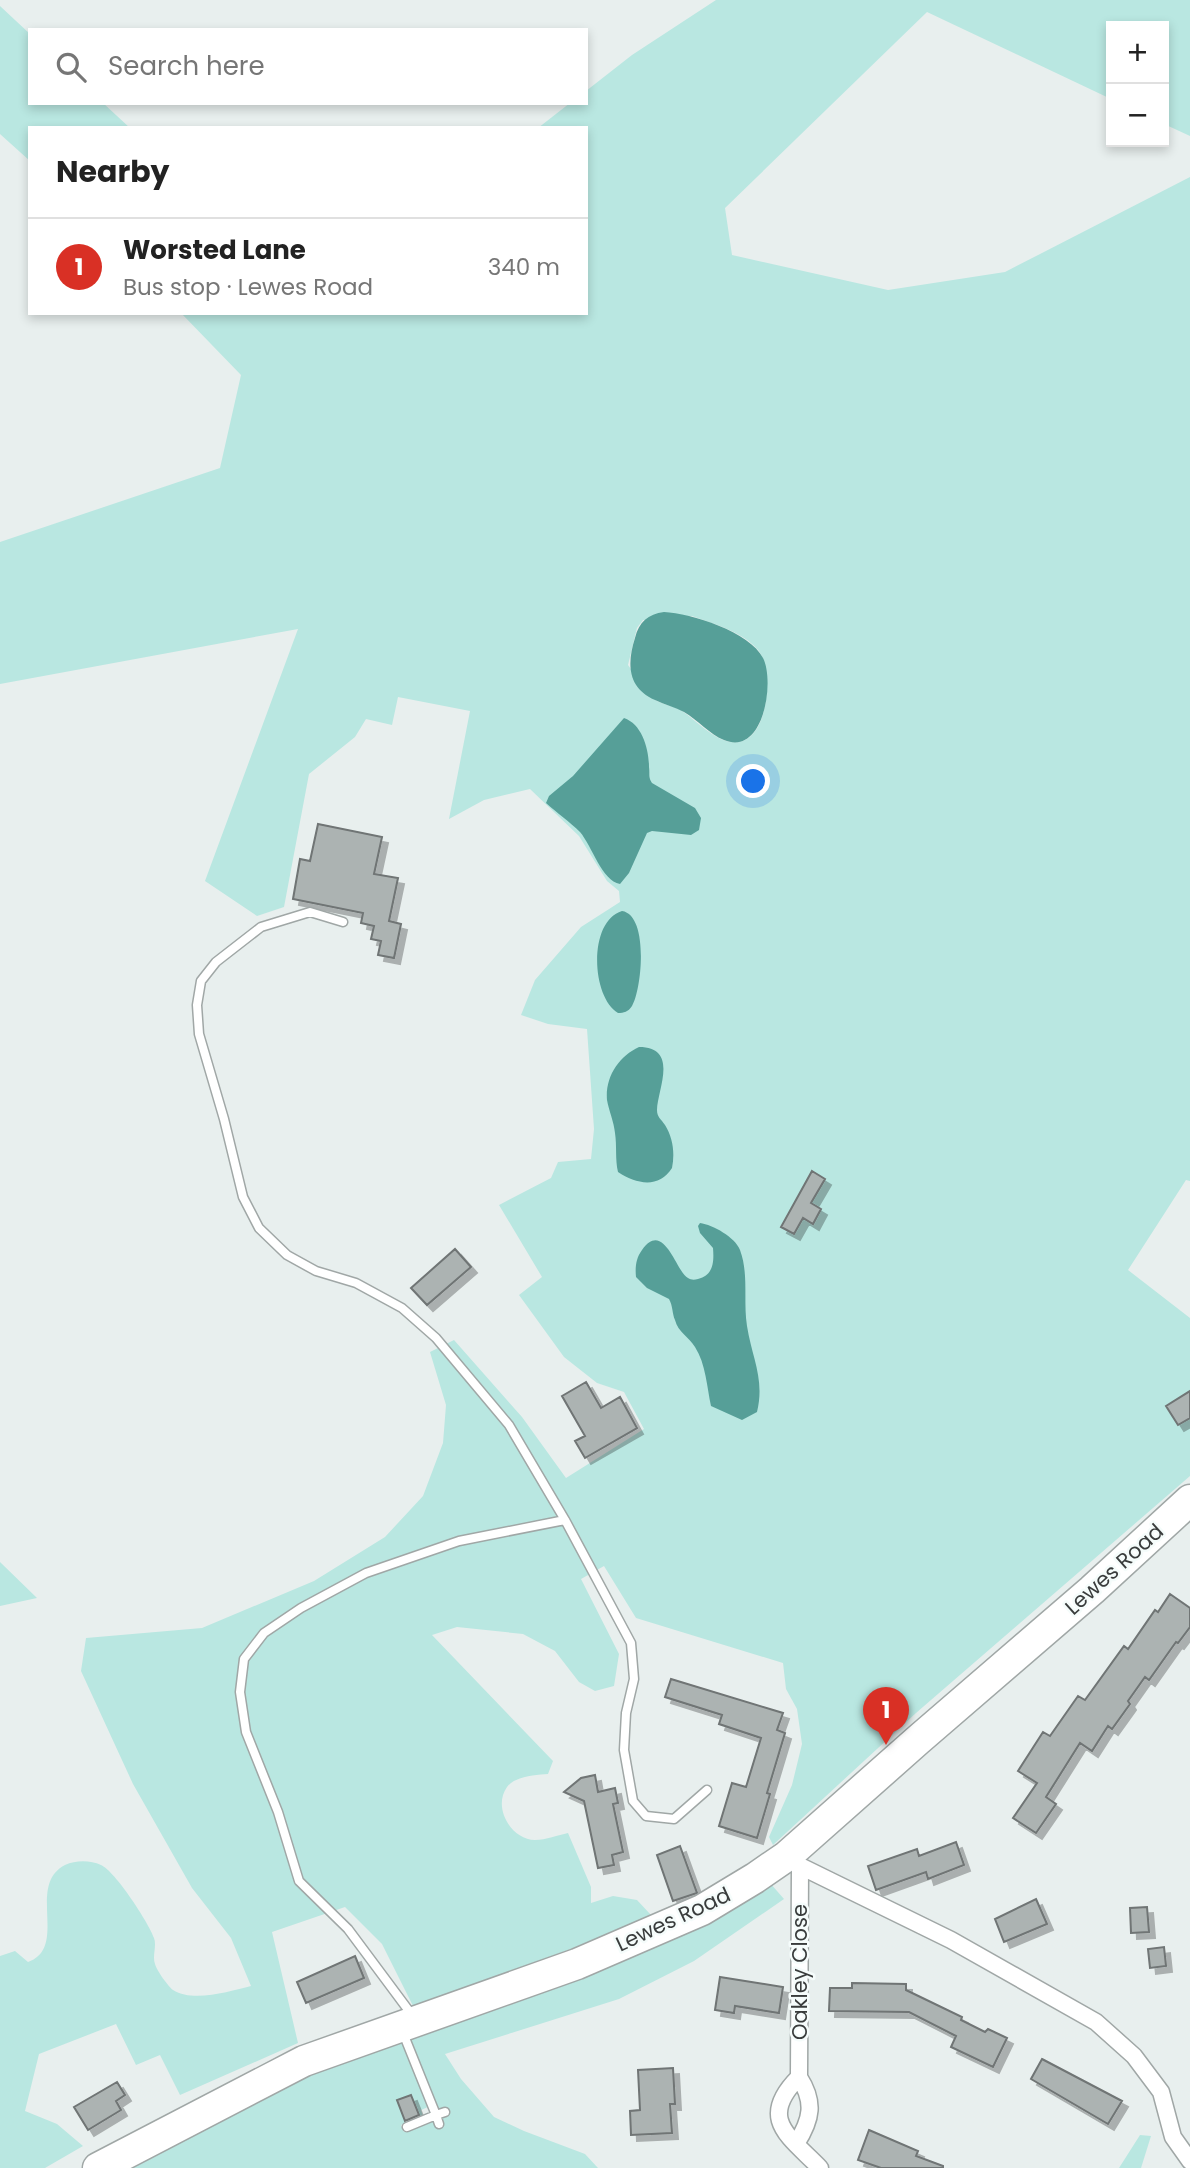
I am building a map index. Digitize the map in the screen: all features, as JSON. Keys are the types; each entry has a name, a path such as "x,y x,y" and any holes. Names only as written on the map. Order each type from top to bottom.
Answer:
{"highway":[{"name":"Lewes Road","path":"98,2168 304,2061 577,1964 702,1910 793,1861 1190,1500"}],"street":[{"name":"Oakley Close","path":"793,1861 799,2077 806,2087 811,2113 796,2144"},
{"path":"793,1861 951,1940 1097,2022 1134,2056 1161,2092 1173,2137 1190,2161"},
{"path":"799,2077 787,2088 779,2104 779,2117 784,2133 820,2168"}],"lane":[{"path":"343,922 310,912 261,928 216,962 201,981 197,1005 199,1034 224,1119 243,1198 259,1228 287,1255 316,1271 356,1283 402,1308 436,1338 509,1425 565,1520 631,1643 634,1679 626,1713 624,1750 633,1801 646,1816 674,1819 707,1790"},
{"path":"407,2127 440,2117 408,2023 348,1929 299,1881 278,1812 246,1732 240,1692 244,1659 264,1633 301,1608 366,1573 458,1541 565,1520"}],"shaded area":[{"path":"716,0 1190,0 1190,136 1169,126 1169,21 1106,21 1106,97 927,12 725,208 732,255 888,290 1005,272 1190,177 1190,1181 1186,1180 1128,1270 1190,1318 1190,1476 916,1713 773,1845 769,1837 792,1785 802,1744 797,1709 786,1689 783,1663 636,1618 604,1566 581,1579 619,1654 614,1686 595,1691 579,1682 555,1651 523,1634 457,1627 432,1635 553,1761 548,1774 520,1778 507,1787 503,1795 503,1813 512,1829 527,1839 535,1840 568,1833 591,1887 591,1903 613,1896 637,1900 651,1915 571,1949 413,2006 382,1944 345,1907 272,1932 298,2043 180,2095 160,2055 136,2065 116,2024 39,2054 25,2111 57,2124 83,2146 45,2168 0,2168 0,1956 15,1951 28,1962 40,1954 46,1943 49,1886 54,1874 65,1865 78,1861 92,1862 107,1869 114,1877 131,1898 151,1931 155,1941 155,1964 173,1990 201,1996 251,1986 231,1938 192,1888 133,1784 81,1671 86,1638 202,1628 314,1581 385,1537 423,1496 443,1443 446,1405 430,1352 454,1340 522,1417 566,1478 644,1429 624,1392 597,1383 564,1357 519,1295 542,1277 499,1205 551,1178 558,1162 591,1159 594,1129 587,1029 548,1024 521,1015 535,980 581,927 620,902 619,891 607,881 579,836 530,789 484,800 449,819 470,711 398,697 392,725 366,719 355,737 309,774 284,907 257,916 205,881 298,629 0,684 0,542 220,468 241,375 183,315 588,315 588,126 541,126 567,105 588,105 588,89 632,55","holes":["692,616 744,638 758,650 763,660 767,687 766,702 756,729 748,738 738,742 722,740 679,709 654,699 628,665 637,628 643,620"]},
{"path":"0,6 28,32 28,105 105,105 128,126 28,126 28,159 0,134"},
{"path":"664,612 704,620 733,632 746,640 763,658 768,683 766,699 757,728 749,738 738,742 724,740 684,712 646,695 634,682 630,665 637,632 645,620"},
{"path":"624,718 640,731 648,753 652,783 695,808 701,818 699,830 691,835 652,831 647,833 629,873 620,884 608,877 580,832 546,803 549,796 573,776"},
{"path":"622,911 631,916 636,925 641,954 636,997 629,1010 618,1013 602,992 597,960 603,929 611,918"},
{"path":"639,1047 652,1049 659,1054 663,1062 657,1112 672,1140 672,1168 667,1175 654,1182 640,1182 618,1172 614,1129 607,1100 608,1083 615,1068 625,1056"},
{"path":"700,1223 729,1236 737,1245 743,1259 747,1326 760,1389 757,1412 742,1420 711,1406 702,1361 695,1347 676,1324 669,1299 647,1288 636,1277 636,1263 640,1253 650,1242 657,1240 669,1250 688,1278 697,1279 707,1274 713,1262 713,1248 700,1233"},
{"path":"0,1562 37,1598 0,1606"},
{"path":"770,1883 784,1899 694,1961 619,1999 445,2054 461,2079 494,2117 585,2154 598,2168 126,2168 310,2074 424,2035 489,2009","holes":["411,2064 438,2110 447,2107 449,2114 441,2118 444,2126 437,2128 434,2120 404,2132 401,2125 406,2123 397,2101 411,2095 420,2117 423,2116 421,2110 428,2107"]},
{"path":"1140,2135 1151,2136 1141,2168 1119,2168"}],"building":[{"path":"318,824 382,837 374,874 398,878 389,921 401,924 394,958 378,955 381,941 371,939 374,926 361,923 363,913 293,899 300,859 310,861"},
{"path":"812,1171 825,1179 811,1203 821,1209 813,1224 803,1218 794,1234 781,1227"},
{"path":"455,1249 471,1267 427,1305 411,1288"},
{"path":"586,1382 601,1408 620,1397 637,1428 585,1458 575,1441 585,1436 562,1396"},
{"path":"1190,1391 1190,1418 1178,1425 1166,1406"},
{"path":"1170,1594 1190,1608 1190,1627 1149,1680 1145,1677 1128,1701 1130,1704 1112,1729 1108,1726 1092,1751 1080,1743 1046,1797 1056,1804 1036,1833 1013,1818 1037,1783 1018,1771 1043,1732 1050,1736 1078,1696 1085,1700 1124,1646 1128,1649 1155,1610 1158,1612"},
{"path":"671,1679 783,1713 777,1730 785,1733 757,1838 719,1826 732,1783 746,1787 761,1738 719,1724 722,1715 665,1697"},
{"path":"595,1775 598,1792 615,1788 618,1803 613,1804 623,1852 612,1855 614,1865 598,1868 584,1801 564,1792 581,1778"},
{"path":"956,1842 964,1865 928,1879 926,1872 876,1890 868,1866 917,1849 919,1856"},
{"path":"680,1846 697,1893 673,1901 657,1855"},
{"path":"1036,1899 1047,1924 1004,1942 995,1919"},
{"path":"1147,1907 1149,1932 1131,1933 1130,1908"},
{"path":"1164,1947 1166,1966 1150,1968 1148,1949"},
{"path":"355,1956 364,1978 306,2003 297,1982"},
{"path":"720,1977 783,1987 779,2013 735,2006 734,2013 715,2010"},
{"path":"852,1983 906,1984 906,1990 962,2017 961,2020 985,2032 988,2029 1007,2038 993,2067 951,2047 956,2036 909,2012 829,2011 830,1988 852,1988"},
{"path":"1042,2059 1122,2101 1108,2124 1031,2079"},
{"path":"673,2068 675,2104 670,2104 672,2133 631,2135 630,2111 640,2110 638,2070"},
{"path":"117,2082 125,2095 116,2101 121,2110 88,2130 74,2107"},
{"path":"411,2095 419,2115 405,2121 397,2100"},
{"path":"869,2130 918,2151 916,2156 943,2168 881,2168 858,2160"}],"place":[{"name":"Worsted Lane","path":"886,1745"}]}
